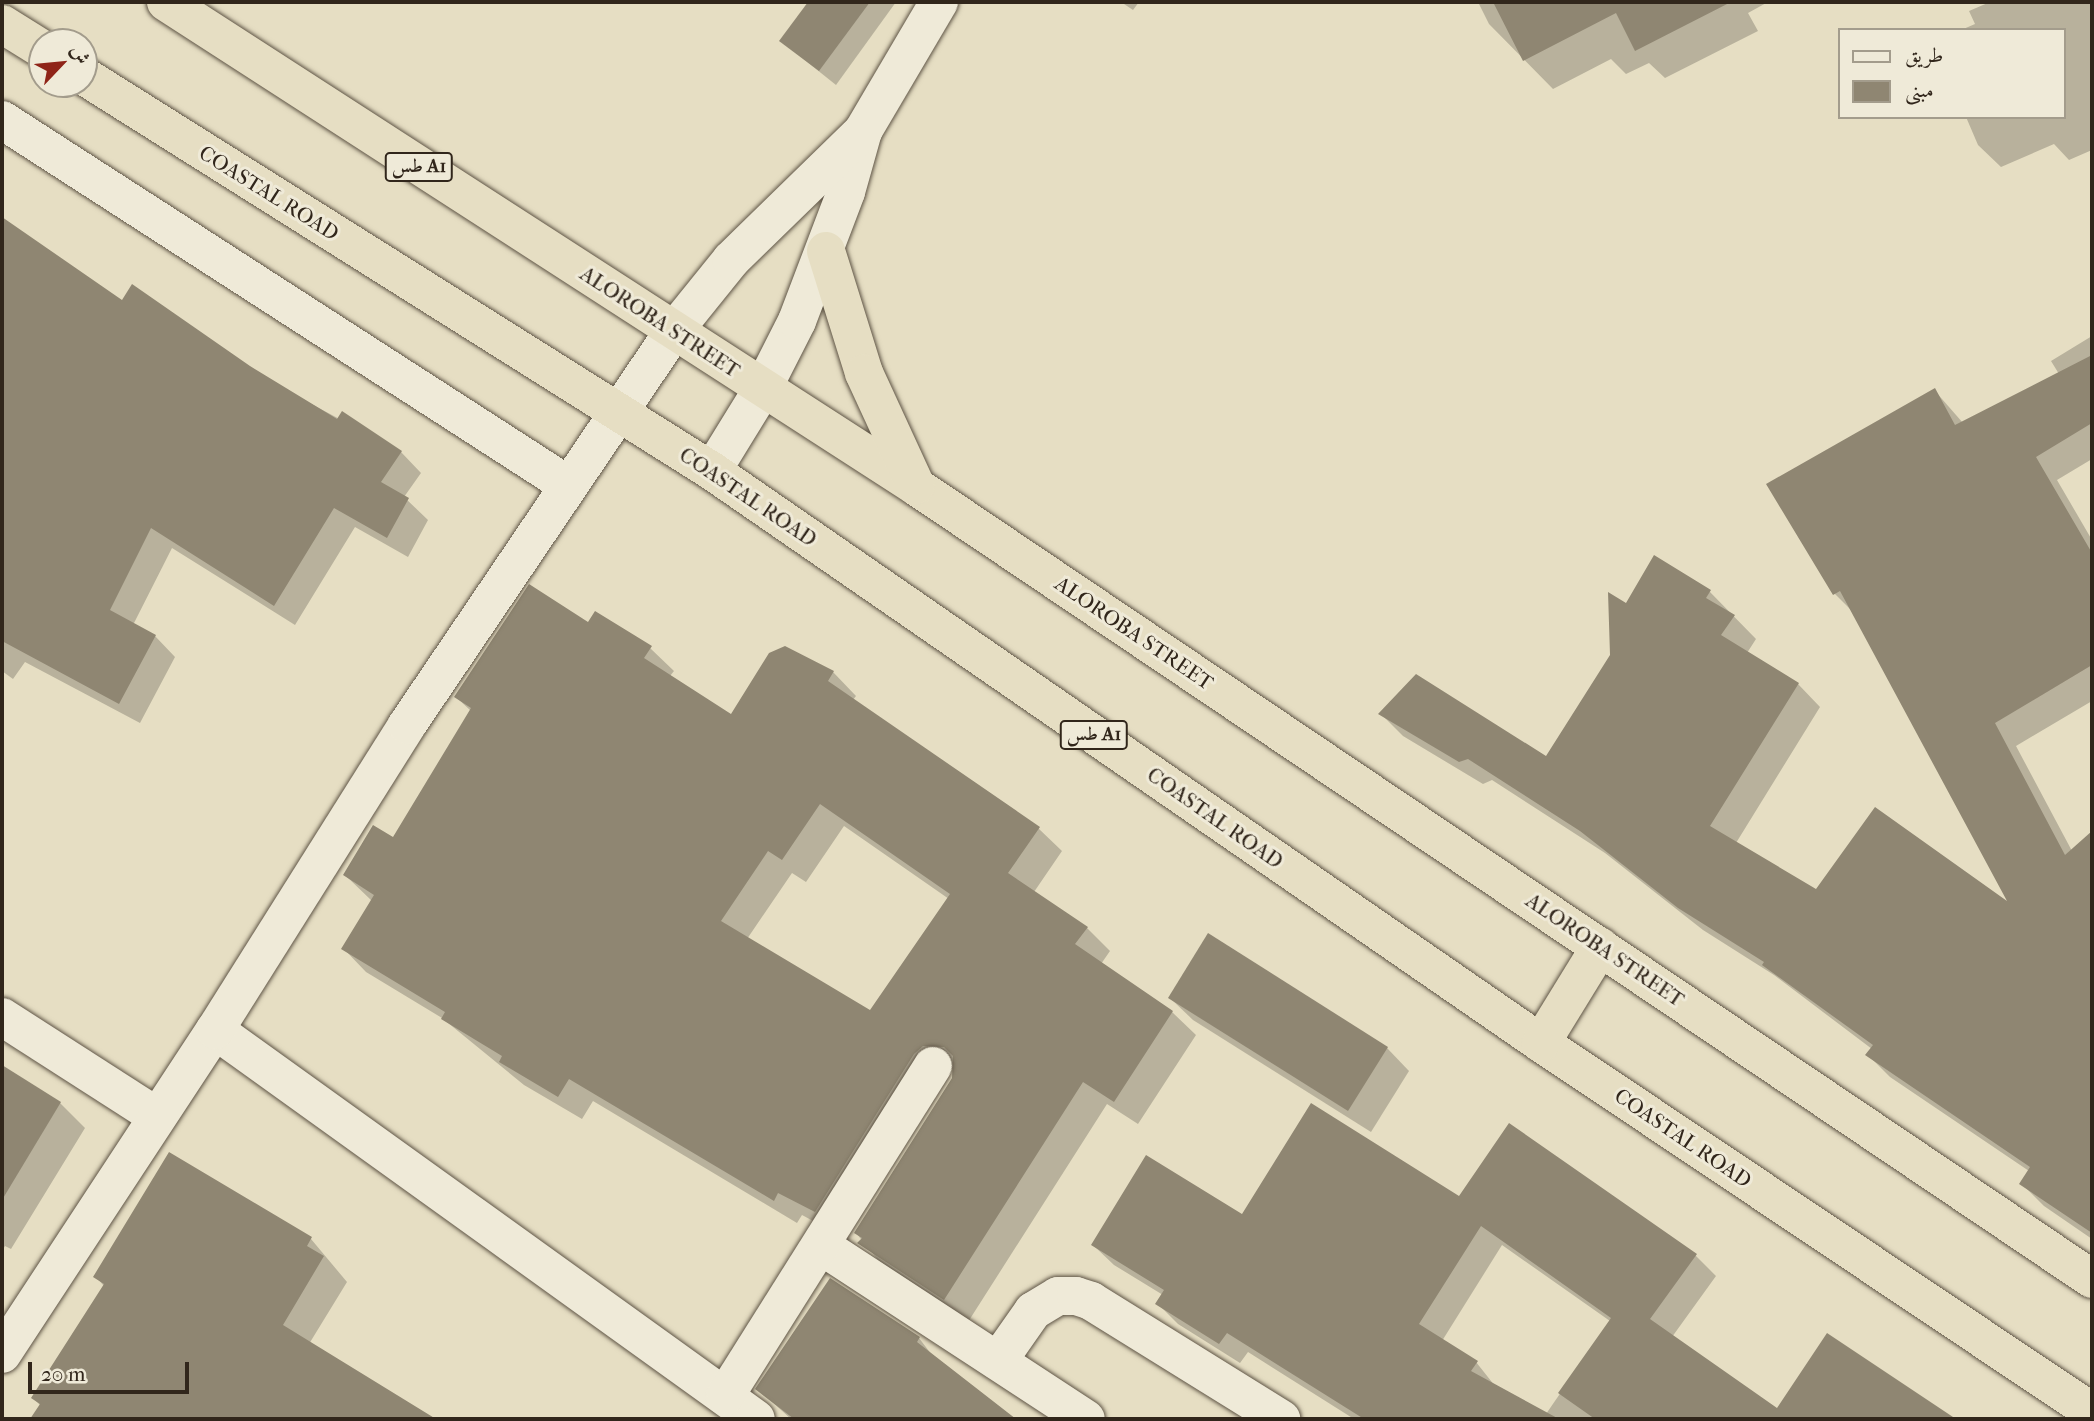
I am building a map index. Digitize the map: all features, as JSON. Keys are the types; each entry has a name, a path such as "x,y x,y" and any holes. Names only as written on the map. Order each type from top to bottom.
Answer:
{"highway":[{"name":"ALOROBA STREET","path":"166,2 673,332 917,487 2092,1279"},
{"path":"2,24 28,40"},
{"name":"COASTAL ROAD","path":"98,85 712,471 1541,1043 2092,1412"},
{"path":"826,251 864,373 917,487"},
{"path":"1541,1043 1600,947"}],"street":[{"path":"712,471 763,388 826,251 863,131 939,2"},
{"path":"2,120 568,485"},
{"path":"2,1354 215,1030 407,725 673,332 731,260 863,131"},
{"path":"2,1017 156,1116"},
{"path":"215,1030 755,1419"},
{"path":"725,1396 823,1247 933,1066"},
{"path":"823,1247 1086,1419"},
{"path":"998,1361 1033,1311 1058,1296 1076,1296 1091,1301 1281,1419"}],"building":[{"path":"808,2 870,2 819,71 779,41"},
{"path":"1493,2 1731,2 1635,51 1616,13 1523,61"},
{"path":"2,217 122,300 132,284 250,366 337,419 342,411 402,451 381,482 409,498 387,538 334,508 274,606 151,528 110,610 156,635 119,704 2,641"},
{"path":"2092,355 2092,423 2036,457 2092,553 2092,665 1995,723 2065,855 2092,831 2092,1233 2019,1184 2030,1167 1865,1055 1873,1045 1762,965 1764,962 1678,908 1580,831 1468,759 1459,762 1378,714 1416,674 1546,756 1610,655 1608,592 1626,603 1654,555 1711,590 1706,598 1735,615 1721,635 1799,683 1710,826 1816,889 1875,807 2007,901 1840,591 1833,595 1766,484 1935,388 1955,425"},
{"path":"529,584 588,622 595,611 652,646 644,658 731,714 769,653 785,646 834,671 828,681 1040,827 1008,873 1088,927 1075,944 1173,1011 1114,1102 1083,1082 944,1300 857,1243 862,1238 854,1233 952,1078 953,1056 944,1047 923,1046 914,1054 815,1212 778,1193 774,1201 569,1079 558,1097 499,1062 502,1056 441,1019 445,1012 341,949 374,895 343,875 373,825 393,837 471,708 454,697","holes":["820,804 950,894 870,1010 721,921 768,851 782,860"]},
{"path":"1208,933 1388,1047 1348,1111 1168,998"},
{"path":"2,1065 61,1102 2,1200"},
{"path":"1311,1103 1459,1196 1509,1123 1697,1254 1650,1319 1777,1408 1827,1333 1956,1419 1595,1419 1558,1393 1611,1318 1481,1226 1419,1324 1478,1361 1471,1371 1559,1419 1364,1419 1227,1333 1219,1344 1155,1304 1164,1290 1091,1245 1146,1155 1242,1214"},
{"path":"169,1152 312,1237 307,1246 324,1256 283,1325 436,1419 30,1419 40,1404 31,1398 104,1284 93,1277"},
{"path":"830,1278 920,1337 917,1342 1016,1419 794,1419 755,1389"}]}
